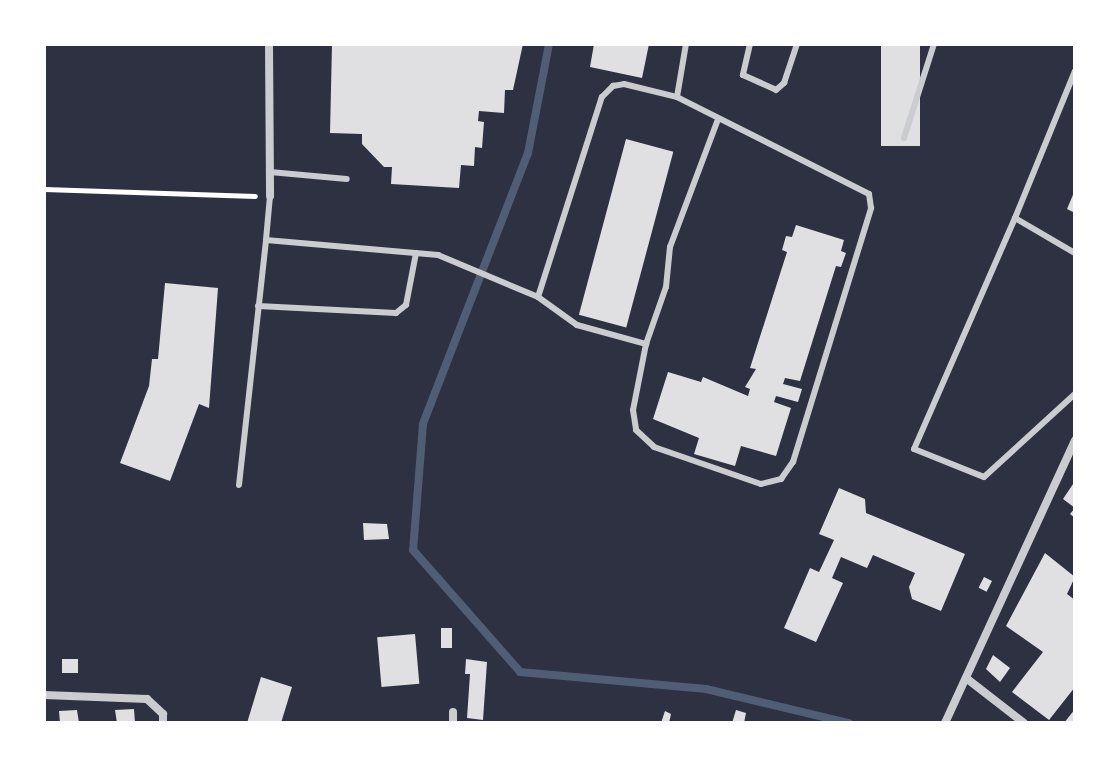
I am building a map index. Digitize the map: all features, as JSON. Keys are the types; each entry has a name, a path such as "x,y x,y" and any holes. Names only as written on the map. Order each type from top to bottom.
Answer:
{"street":[{"path":"269,44 270,196"},
{"path":"945,723 1075,440"},
{"path":"966,678 1024,723"},
{"path":"44,695 147,699 163,714 163,723"},
{"path":"453,712 453,723"}],"lane":[{"path":"677,97 686,44"},
{"path":"750,44 743,75 776,90 784,83 797,44"},
{"path":"904,138 934,44"},
{"path":"1075,71 1015,218 914,449 984,477 1075,394"},
{"path":"538,297 602,97 613,86 624,84 677,97 717,122 869,194 871,208 793,462 781,479 761,484 654,447 636,430 633,410 646,344 666,287 670,247 717,122"},
{"path":"270,172 347,179"},
{"path":"239,485 270,196"},
{"path":"1015,218 1075,253"},
{"path":"266,240 438,255 538,297 577,325 646,344"},
{"path":"258,306 396,313 406,305 416,253"}],"path":[{"path":"44,189 270,196"}],"building":[{"path":"332,44 523,44 513,90 505,90 504,113 479,111 478,121 484,122 482,148 475,147 474,166 461,165 459,188 391,184 392,167 384,167 362,144 362,134 330,133"},
{"path":"594,44 649,44 642,78 590,67"},
{"path":"881,44 920,44 920,146 881,146"},
{"path":"626,139 673,152 626,327 579,315"},
{"path":"1075,190 1075,213 1067,209"},
{"path":"796,225 844,240 841,251 846,253 841,267 836,266 800,381 785,378 783,384 802,389 798,402 776,396 774,402 791,408 776,456 741,446 735,466 694,454 699,438 653,419 668,372 701,382 703,377 748,396 750,389 745,387 756,369 750,368 787,252 782,250 786,236 792,237"},
{"path":"165,283 218,288 209,408 199,404 170,481 120,463 149,386 152,359 158,359"},
{"path":"1075,481 1075,508 1063,499"},
{"path":"839,488 865,499 866,513 965,554 941,611 912,599 909,587 915,573 873,555 867,568 841,557 832,578 843,583 816,642 784,628 810,568 819,572 834,540 819,534"},
{"path":"363,523 387,524 389,539 364,540"},
{"path":"1045,553 1075,577 1067,594 1075,600 1075,687 1049,720 1012,692 1043,652 1006,626"},
{"path":"984,577 992,581 987,592 979,588"},
{"path":"441,628 452,628 452,648 441,648"},
{"path":"415,634 419,684 382,687 377,637"},
{"path":"993,655 1010,668 1000,682 986,669"},
{"path":"62,659 78,659 78,673 62,673"},
{"path":"466,659 487,662 483,720 467,718 470,674 465,674"},
{"path":"261,677 292,687 281,723 247,723"},
{"path":"134,709 135,723 117,723 115,710"},
{"path":"1075,709 1075,723 1064,723"},
{"path":"77,710 79,723 60,723 59,711"},
{"path":"736,710 746,713 744,723 732,723"},
{"path":"665,711 671,714 669,723 661,723"}],"waterway":[{"path":"549,44 528,153 423,424 413,550 520,672 706,689 849,723"}]}
